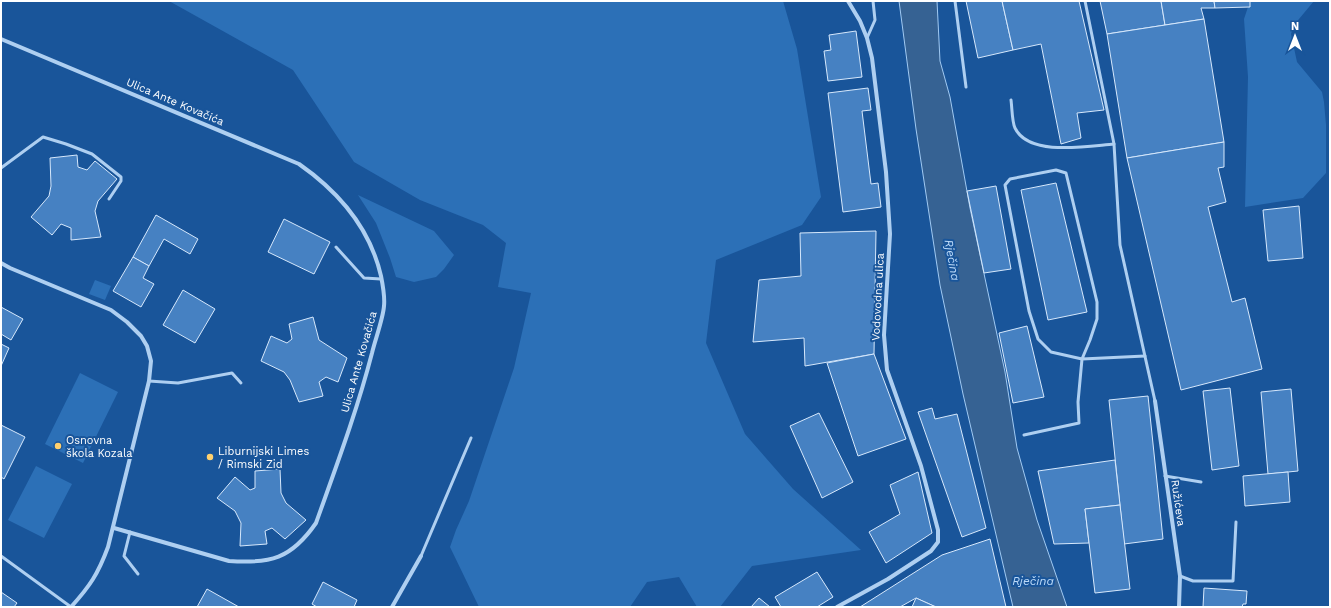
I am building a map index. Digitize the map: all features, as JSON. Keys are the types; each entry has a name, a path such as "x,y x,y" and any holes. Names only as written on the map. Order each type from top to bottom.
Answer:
{"street":[{"name":"Vodovodna ulica","path":"836,607 918,560 931,551 938,542 938,530 935,515 921,466 887,370 884,335 890,234 885,164 872,58 867,38 860,21 848,1"},
{"name":"Ulica Ante Kovačića","path":"1,39 299,164 334,192 358,220 377,261 384,306 361,395 316,523 308,536 298,546 286,554 272,560 248,563 228,562 114,528"},
{"path":"1,263 111,310 127,322 141,336 148,346 151,361 149,381 114,528 101,566 89,586 71,607"},
{"name":"Ružićeva","path":"1155,402 1180,576 1179,607"},
{"path":"392,607 421,556"}],"lane":[{"path":"867,38 874,20 873,1"},
{"path":"955,1 966,87"},
{"path":"1086,1 1114,144 1120,245 1155,402"},
{"path":"1011,100 1014,127 1023,137 1037,144 1058,148 1114,144"},
{"path":"1,168 42,137 92,154 122,177 109,199"},
{"path":"1024,435 1079,423 1078,402 1082,359 1090,340 1096,319 1097,302 1066,173 1056,170 1010,179 1005,185 1029,311 1038,339 1052,352 1082,359 1145,356"},
{"path":"336,247 364,278 381,279"},
{"path":"149,381 178,383 232,374 241,383"},
{"path":"421,556 471,438"},
{"path":"1165,476 1201,482"},
{"path":"1180,576 1193,581 1233,581 1236,522"},
{"path":"130,532 124,556 138,574"},
{"path":"1,556 71,607"}],"shaded area":[{"path":"169,1 783,1 797,49 821,197 802,225 716,260 706,343 745,434 793,489 861,550 752,566 720,607 697,607 679,577 647,582 630,607 479,607 450,547 469,501 514,368 531,293 498,287 506,243 483,225 420,200 354,162 293,70"},
{"path":"1250,1 1314,1 1294,25 1291,34 1297,62 1322,92 1326,125 1326,173 1303,198 1245,207 1248,77 1244,19"},
{"path":"358,195 434,231 454,255 444,269 436,277 414,282 396,277 376,223"},
{"path":"95,280 111,286 105,300 89,294"},
{"path":"80,373 118,392 83,463 45,444"},
{"path":"36,466 72,484 44,538 8,520"}],"water":[{"name":"Rječina","path":"899,1 937,1 940,61 950,97 970,208 1005,372 1017,448 1037,520 1067,607 1013,607 963,394 940,285 916,129"}],"building":[{"path":"966,1 1002,1 1013,50 978,58"},
{"path":"1002,1 1079,1 1104,110 1077,113 1081,138 1061,144 1041,44 1013,50"},
{"path":"1100,1 1161,1 1165,25 1107,34"},
{"path":"1161,1 1214,1 1215,8 1201,8 1204,19 1165,25"},
{"path":"1214,1 1250,1 1250,7 1215,8"},
{"path":"1204,19 1224,142 1127,158 1107,34"},
{"path":"856,31 862,77 828,81 824,51 831,50 829,35"},
{"path":"868,88 871,110 862,111 871,184 878,183 881,207 843,212 828,93"},
{"path":"1224,142 1224,167 1218,168 1226,202 1208,207 1232,302 1245,298 1262,369 1181,390 1127,158"},
{"path":"77,155 78,167 87,170 95,161 117,179 98,201 95,211 101,237 71,240 71,228 61,224 52,235 31,217 49,196 51,186 50,158"},
{"path":"1056,183 1087,312 1048,320 1021,190"},
{"path":"996,186 1011,269 984,273 967,191"},
{"path":"1299,206 1303,258 1268,261 1263,210"},
{"path":"156,215 198,239 190,254 164,239 149,266 133,257"},
{"path":"284,219 330,242 314,274 268,252"},
{"path":"876,231 874,354 805,366 804,338 753,342 759,280 801,276 800,233"},
{"path":"133,257 149,266 143,278 154,284 141,307 113,291"},
{"path":"183,290 215,309 195,343 163,325"},
{"path":"1,307 23,319 11,340 1,334"},
{"path":"313,317 319,340 347,358 338,382 326,377 319,382 323,396 299,402 290,380 284,372 261,361 271,336 287,343 292,339 289,324"},
{"path":"1027,326 1044,397 1013,403 999,333"},
{"path":"1,344 9,348 1,366"},
{"path":"874,354 906,439 858,456 827,363"},
{"path":"1230,388 1239,466 1212,470 1203,391"},
{"path":"1291,389 1298,471 1268,474 1261,392"},
{"path":"1148,396 1163,539 1124,544 1109,400"},
{"path":"932,408 935,419 957,414 986,528 962,537 918,412"},
{"path":"819,413 853,482 822,498 790,426"},
{"path":"1,425 25,437 4,479 1,477"},
{"path":"1115,460 1120,505 1085,509 1089,543 1054,544 1038,471"},
{"path":"280,469 281,493 286,503 306,520 285,539 272,528 265,531 267,544 240,546 241,523 235,511 217,498 235,477 250,490 255,488 255,471"},
{"path":"918,472 932,533 886,563 869,532 900,514 890,485"},
{"path":"1288,472 1290,502 1245,506 1243,476"},
{"path":"1120,505 1130,589 1095,593 1085,509"},
{"path":"990,539 1006,607 936,607 916,598 900,607 860,607 942,555"},
{"path":"817,572 833,597 817,607 781,607 775,597"},
{"path":"323,582 357,600 354,607 317,607 312,604"},
{"path":"1204,588 1247,591 1246,604 1243,604 1242,607 1203,607"},
{"path":"207,589 239,607 197,607"},
{"path":"1,592 17,603 14,607 1,607"},
{"path":"759,598 770,607 751,607"},
{"path":"916,598 936,607 912,607"}],"place":[{"name":"Osnovna škola Kozala","path":"58,446"},
{"name":"Liburnijski Limes / Rimski Zid","path":"210,457"}]}
